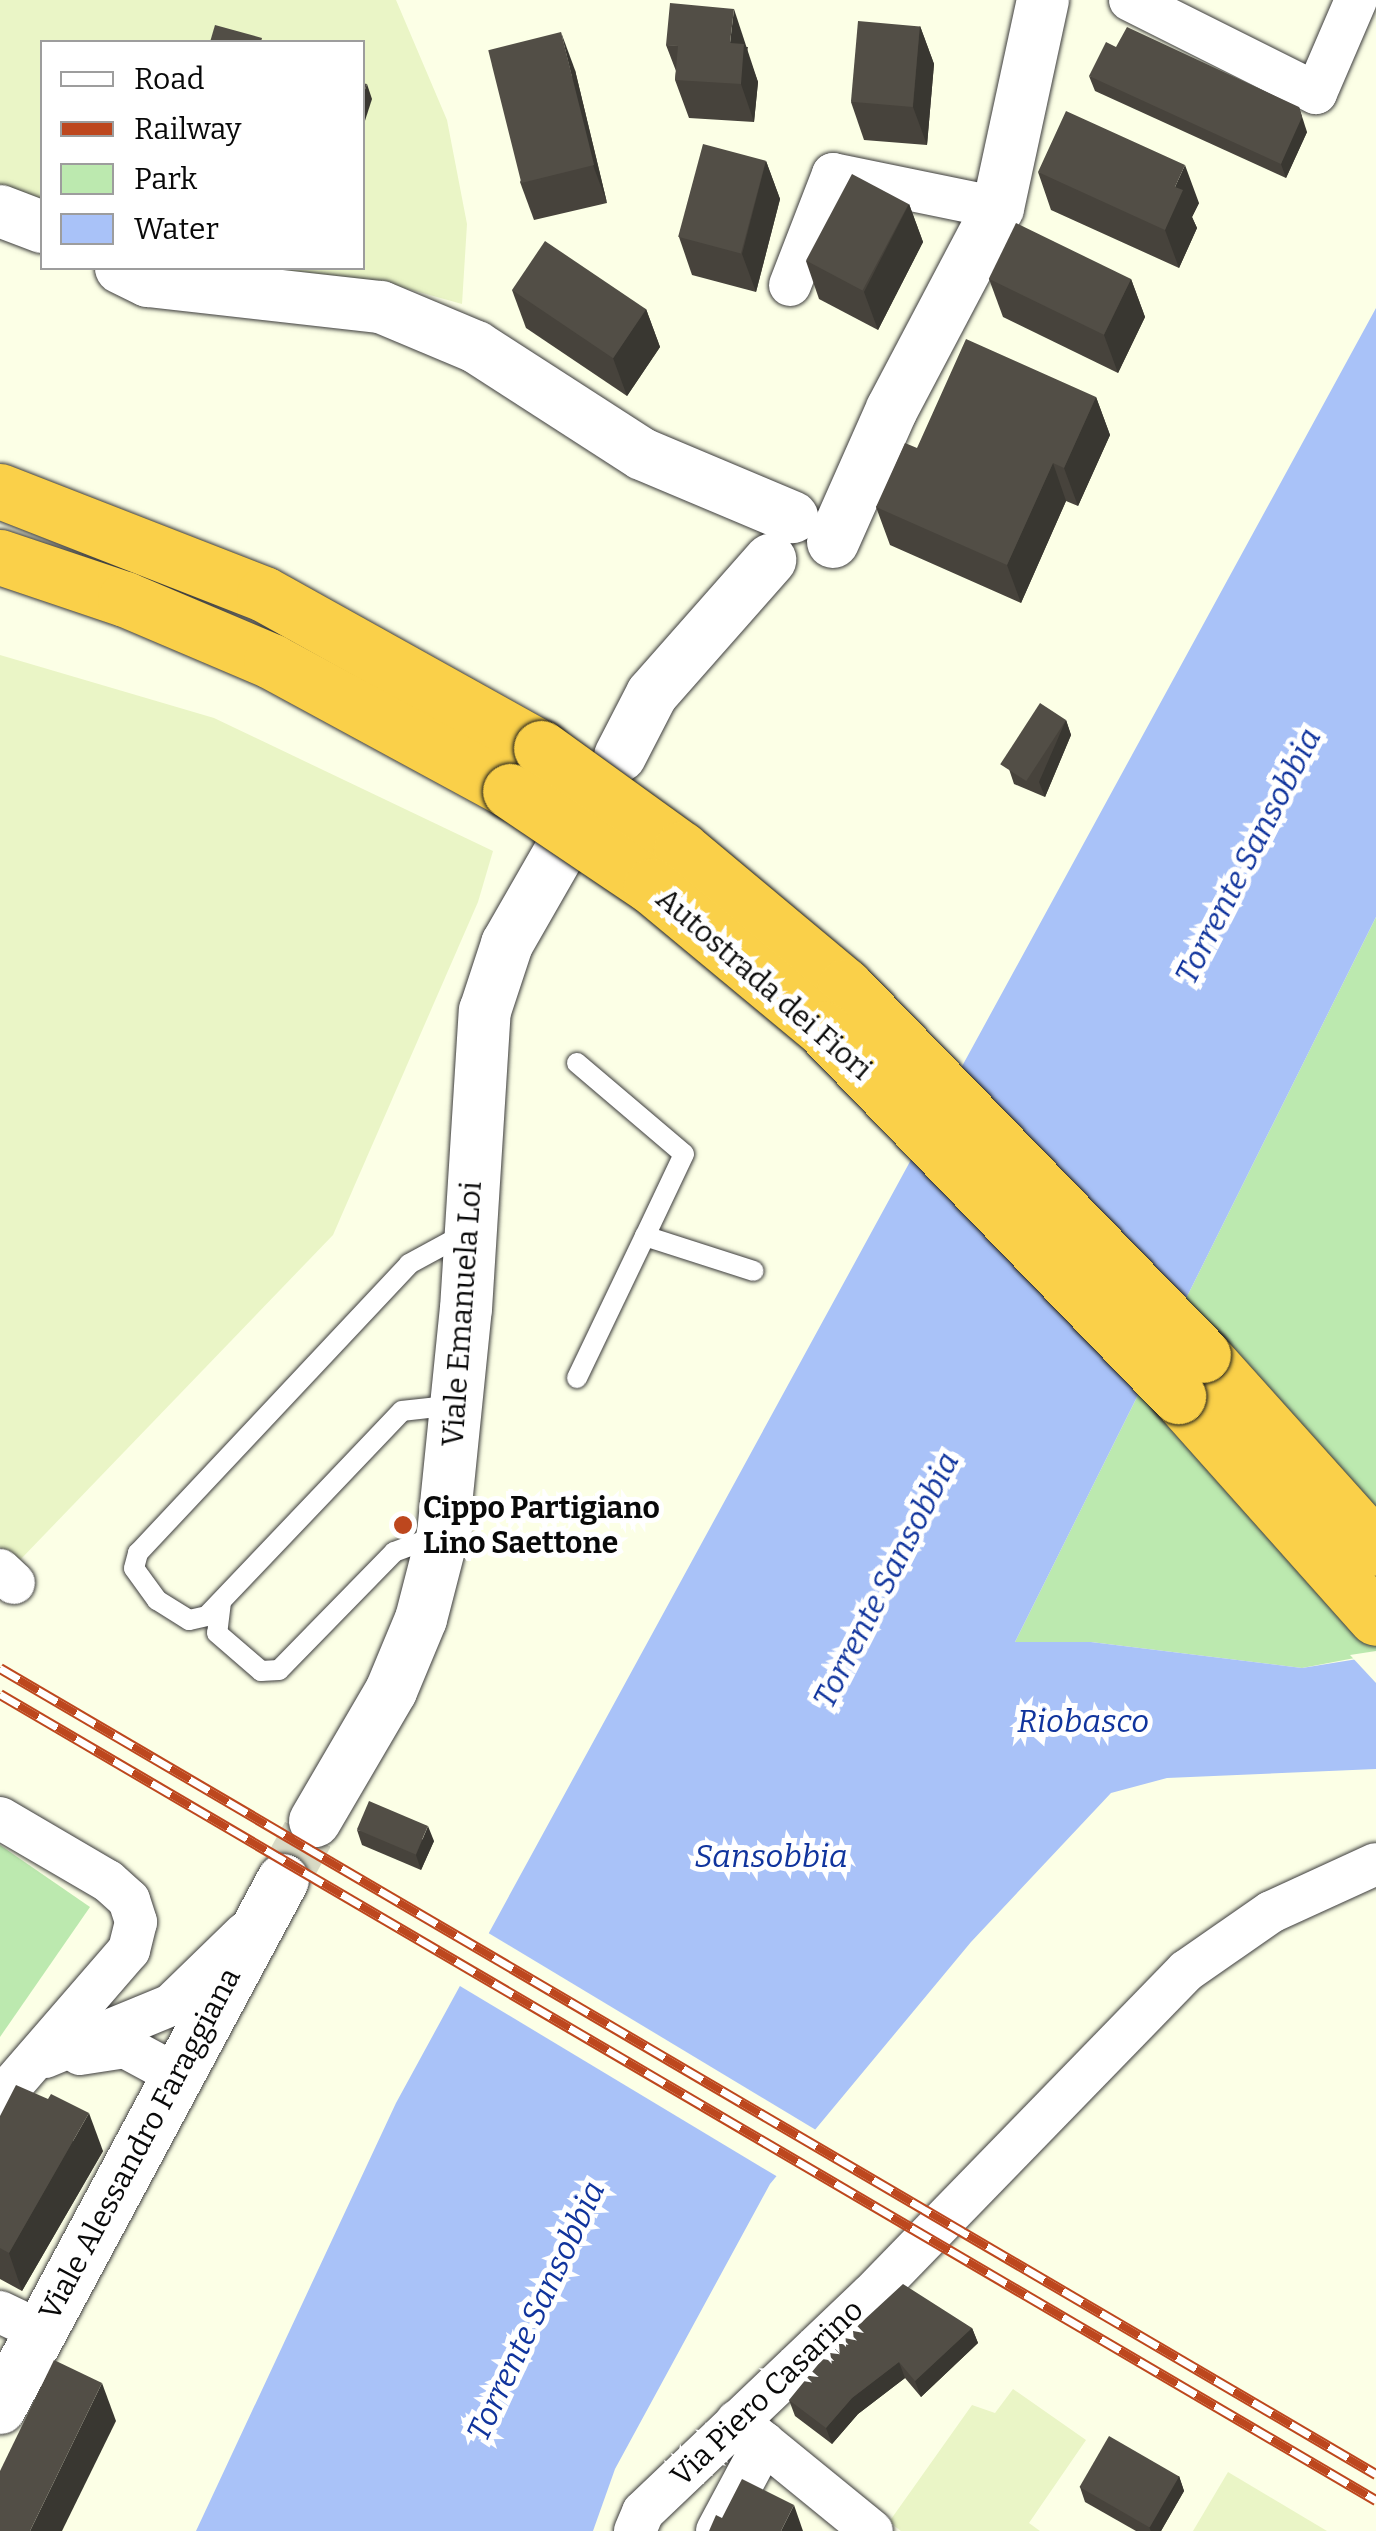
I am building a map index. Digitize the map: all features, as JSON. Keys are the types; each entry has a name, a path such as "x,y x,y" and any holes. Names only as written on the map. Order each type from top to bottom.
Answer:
{"highway":[{"name":"Autostrada dei Fiori","path":"0,491 264,594 525,769 651,886 823,1029 1034,1241 1376,1618"},
{"name":"Autostrada dei Fiori","path":"0,558 125,599 525,769 694,860 845,986 1009,1148 1376,1548"}],"street":[{"path":"627,745 652,694 793,545 886,420 998,208 1043,0"},
{"path":"1130,0 1316,93 1356,0"},
{"path":"790,285 833,174 998,208"},
{"path":"0,211 40,227"},
{"path":"125,270 148,281 381,307 476,347 793,545"},
{"name":"Viale Emanuela Loi","path":"315,1820 391,1691 421,1619 443,1534 458,1405 485,1011 506,944 558,855"},
{"path":"0,1818 108,1880 128,1900 136,1922 129,1950 40,2059 0,2099"},
{"name":"Via Piero Casarino","path":"636,2531 644,2512 750,2432 906,2259 1186,1971 1271,1912 1376,1864"},
{"path":"40,2059 171,2005 273,1898"},
{"name":"Viale Alessandro Faraggiana","path":"0,2408 20,2321 184,2062 273,1898"},
{"path":"126,2024 184,2062"},
{"path":"40,2059 125,2047 184,2062"},
{"path":"750,2432 872,2531"},
{"name":"Via Piero Casarino","path":"717,2531 750,2432"}],"lane":[{"path":"577,1063 684,1154 577,1378"},
{"path":"458,1405 402,1412 207,1616 189,1620 157,1600 134,1568 138,1553 409,1264 470,1231"},
{"path":"645,1236 754,1272"},
{"path":"221,1602 217,1633 261,1672 279,1670 394,1552 443,1534"}],"green space":[{"path":"0,0 396,0 447,120 467,224 462,304 401,287 222,270 365,270 365,40 40,40 40,202 0,192"},
{"path":"0,655 214,718 493,851 478,902 333,1235 20,1560 0,1547"},
{"path":"1376,917 1376,1654 1302,1668 1091,1642 1015,1642"},
{"path":"0,1845 90,1907 0,2037"},
{"path":"1013,2389 1086,2440 1029,2523 1040,2531 901,2531 889,2522 972,2405 995,2413"},
{"path":"1228,2472 1327,2531 1193,2531"}],"water":[{"name":"Sansobbia","path":"1376,308 1376,917 1015,1642 1091,1642 1302,1668 1376,1656 1376,1769 1167,1778 1111,1793 971,1942 770,2184 615,2469 593,2531 196,2531 396,2103"}],"pier":[{"path":"1376,1651 1376,1683 1350,1655"},
{"path":"485,1931 820,2132 789,2184 454,1982"}],"building":[{"path":"670,3 734,9 730,43 744,44 741,84 675,80 678,46 666,45"},
{"path":"858,21 920,26 913,107 851,102"},
{"path":"215,25 262,38 262,40 211,40"},
{"path":"1127,27 1299,107 1302,117 1281,164 1089,76 1106,42 1116,47"},
{"path":"561,32 594,165 521,183 488,50"},
{"path":"1066,111 1185,165 1175,187 1183,190 1165,230 1038,172"},
{"path":"703,144 766,161 741,254 678,237"},
{"path":"852,174 909,204 863,291 806,261"},
{"path":"1016,223 1131,279 1104,335 989,279"},
{"path":"545,241 646,309 613,358 512,290"},
{"path":"966,339 1096,397 1064,468 1053,463 1007,565 876,507 905,443 917,448"},
{"path":"1040,703 1066,720 1026,781 1000,764"},
{"path":"369,1801 428,1826 416,1855 357,1830"},
{"path":"16,2085 48,2099 51,2094 89,2113 9,2253 0,2248 0,2116"},
{"path":"903,2284 972,2328 915,2381 899,2362 852,2398 826,2428 789,2400 825,2356"},
{"path":"54,2360 102,2383 30,2531 0,2531 0,2471"},
{"path":"1109,2436 1179,2476 1150,2528 1080,2487"},
{"path":"742,2479 794,2505 781,2531 709,2531 716,2515 722,2518"}],"tunnel":[{"path":"283,1880 315,1821"}],"railway":[{"path":"0,1668 1376,2474"},
{"path":"0,1694 1376,2500"}],"place":[{"name":"Cippo Partigiano Lino Saettone","path":"403,1525"}],"water label":[{"name":"Torrente Sansobbia","path":"1248,856"},
{"name":"Torrente Sansobbia","path":"886,1580"},
{"name":"Riobasco","path":"1083,1721"},
{"name":"Torrente Sansobbia","path":"536,2311"}]}
